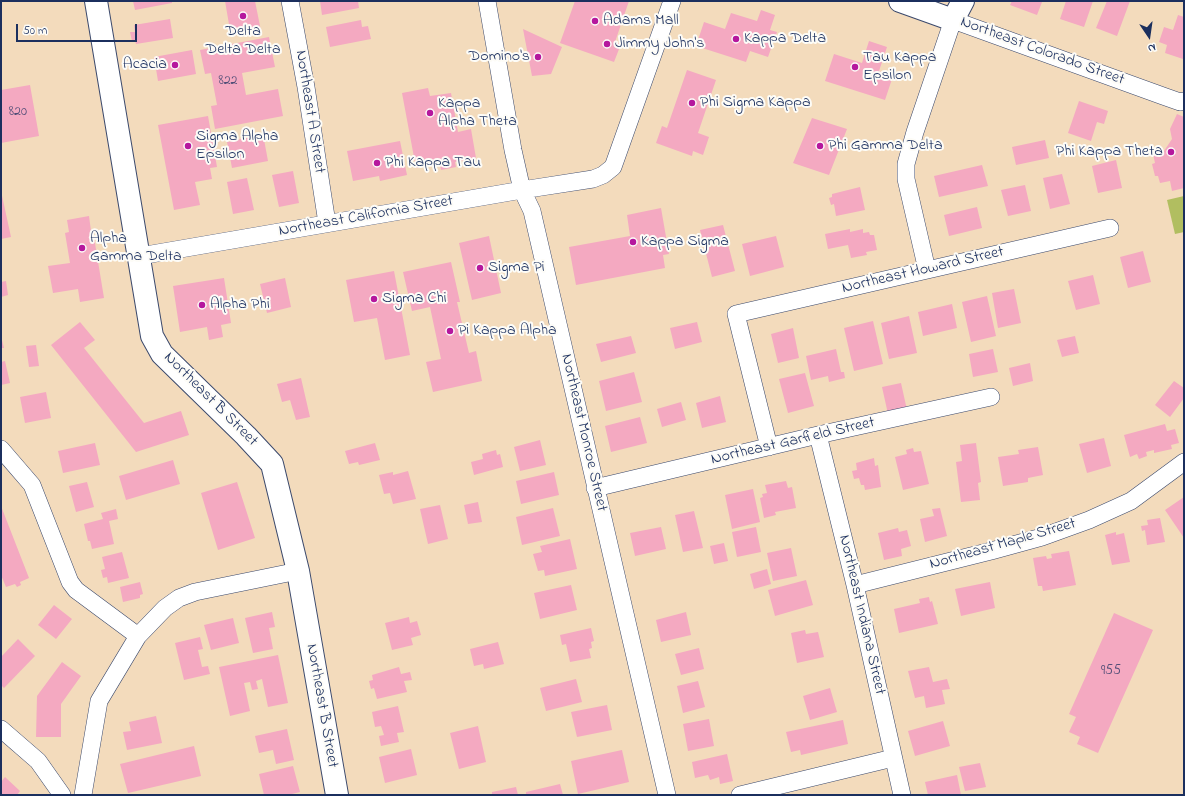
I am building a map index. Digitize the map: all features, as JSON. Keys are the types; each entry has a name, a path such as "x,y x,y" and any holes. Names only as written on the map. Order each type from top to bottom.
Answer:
{"street":[{"name":"Northeast B Street","path":"96,1 140,256 152,336 162,354 246,436 272,464 298,571 337,795"},
{"name":"Northeast A Street","path":"290,1 306,88 327,223"},
{"name":"Northeast Monroe Street","path":"488,1 510,136 522,190 532,211 667,795"},
{"name":"Northeast California Street","path":"140,256 593,179 603,175 613,167 672,1"},
{"name":"Northeast Colorado Street","path":"900,1 1180,102 1184,101"},
{"path":"927,270 906,179 906,164 915,132 953,20 963,1"},
{"name":"Northeast Howard Street","path":"769,447 736,314 1110,228"},
{"name":"Northeast Garfield Street","path":"595,488 818,435 991,397"},
{"name":"Northeast Indiana Street","path":"818,435 855,585 902,795"},
{"path":"1,450 32,485 70,582 76,590 138,636"},
{"name":"Northeast Maple Street","path":"855,585 1042,537 1089,520 1131,501 1184,462"},
{"path":"83,795 99,701 138,636 165,608 179,598 195,592 298,571"},
{"path":"1,729 38,761 62,795"},
{"path":"740,795 893,758"}],"green space":[{"path":"1184,196 1184,232 1175,234 1167,200"}],"building":[{"path":"133,1 172,1 172,3 135,10"},
{"name":"Delta Delta Delta","path":"225,1 255,1 261,31 231,36"},
{"path":"320,1 358,1 359,8 322,15"},
{"name":"Adams Mall","path":"575,1 629,1 615,42 621,44 614,62 560,43"},
{"path":"1012,1 1042,2 1037,15 1010,5"},
{"path":"1066,1 1093,1 1084,27 1060,19"},
{"path":"1107,1 1130,1 1117,36 1096,28"},
{"name":"Kappa Delta","path":"761,10 775,15 770,30 777,32 768,57 750,51 746,62 696,46 704,22 725,29 731,13 757,21"},
{"path":"1178,15 1184,17 1183,59 1165,53 1167,45 1159,42 1164,27 1173,30"},
{"path":"170,19 173,38 136,44 135,40 132,41 130,32 135,32 134,25"},
{"path":"361,20 362,27 368,26 371,39 330,47 326,27"},
{"path":"523,29 562,47 551,74 532,76"},
{"path":"269,37 275,67 242,73 246,95 278,89 283,116 215,129 211,106 217,105 211,73 205,74 200,50"},
{"name":"Tau Kappa Epsilon","path":"869,41 887,47 879,71 893,76 885,100 825,81 834,54 862,63"},
{"name":"Acacia","path":"192,50 196,74 158,81 154,57"},
{"name":"Phi Sigma Kappa","path":"687,70 716,80 698,133 709,137 703,155 693,151 692,156 656,143 662,126 667,128"},
{"path":"30,85 39,136 1,143 1,90"},
{"name":"Kappa Alpha Theta","path":"428,88 430,96 451,93 458,132 471,129 476,158 455,162 456,167 441,170 440,164 416,168 402,93"},
{"path":"1079,101 1108,111 1104,124 1097,122 1091,141 1068,133"},
{"name":"Phi Kappa Theta","path":"1177,114 1184,117 1184,188 1172,191 1170,181 1160,183 1158,176 1155,176 1152,164 1155,163 1153,154 1164,151 1172,139 1170,129"},
{"name":"Sigma Alpha Epsilon","path":"208,116 217,167 210,168 212,179 195,182 200,205 174,210 158,125"},
{"name":"Phi Gamma Delta","path":"812,118 847,129 829,175 793,163"},
{"path":"263,134 268,161 232,168 227,142"},
{"path":"1045,140 1049,158 1016,165 1012,147"},
{"name":"Phi Kappa Tau","path":"400,141 407,175 380,181 379,176 353,181 347,151"},
{"path":"1116,160 1122,188 1098,193 1092,166"},
{"path":"982,165 988,186 939,197 934,176"},
{"path":"293,171 299,203 279,207 272,175"},
{"path":"1062,174 1070,204 1050,209 1043,178"},
{"path":"247,178 254,210 233,214 227,182"},
{"path":"1025,185 1031,211 1008,216 1001,190"},
{"path":"860,187 865,210 836,216 834,204 831,205 829,198 832,197 832,194"},
{"path":"1,191 11,237 1,239"},
{"path":"977,207 982,228 949,236 944,215"},
{"name":"Kappa Sigma","path":"661,208 669,254 663,255 665,268 576,285 569,247 630,236 627,215"},
{"name":"Alpha Gamma Delta","path":"89,216 91,231 93,231 104,298 80,302 78,289 53,293 48,266 70,263 65,233 69,232 67,220"},
{"path":"723,225 735,271 712,277 700,230"},
{"path":"850,229 850,232 863,229 863,233 869,232 870,235 874,235 877,250 866,252 867,255 851,258 848,245 828,249 825,234"},
{"name":"Sigma Pi","path":"489,236 501,293 472,300 459,243"},
{"path":"776,236 784,267 750,276 742,244"},
{"path":"1143,251 1151,282 1128,288 1120,257"},
{"name":"Pi Kappa Alpha","path":"451,262 460,302 457,302 469,353 476,351 482,381 433,392 426,362 441,359 430,307 412,311 403,272"},
{"name":"Sigma Chi","path":"394,271 410,355 385,360 377,318 354,322 346,280"},
{"path":"1093,275 1100,304 1076,310 1068,281"},
{"name":"Alpha Phi","path":"224,278 231,323 221,325 223,337 209,340 207,327 180,332 173,286"},
{"path":"285,278 291,307 267,313 260,284"},
{"path":"6,281 8,295 1,297 1,282"},
{"path":"1014,289 1021,323 998,328 992,293"},
{"path":"987,296 996,336 971,342 962,302"},
{"path":"952,304 957,328 923,336 918,312"},
{"path":"909,316 917,353 889,359 881,323"},
{"path":"873,321 883,364 854,371 844,328"},
{"path":"80,322 95,340 84,348 144,423 181,411 189,435 136,452 51,345"},
{"path":"697,322 702,342 675,349 670,328"},
{"path":"793,328 799,358 778,363 771,334"},
{"path":"1,336 4,348 1,348"},
{"path":"631,336 636,353 601,362 596,344"},
{"path":"1075,336 1079,353 1062,357 1057,340"},
{"path":"36,345 39,366 29,367 26,346"},
{"path":"836,349 841,372 844,372 845,378 829,382 828,376 811,380 806,356"},
{"path":"993,349 998,372 973,377 969,354"},
{"path":"5,361 10,383 1,385 1,362"},
{"path":"1030,363 1033,381 1013,386 1009,368"},
{"path":"634,372 642,402 606,411 599,381"},
{"path":"805,373 814,406 788,413 779,379"},
{"path":"301,378 310,417 296,420 290,400 282,402 277,384"},
{"path":"1174,381 1184,388 1184,398 1170,417 1155,405"},
{"path":"901,383 907,410 888,414 882,387"},
{"path":"46,392 51,418 25,423 20,397"},
{"path":"720,396 726,422 702,428 696,403"},
{"path":"681,402 686,420 662,427 657,409"},
{"path":"640,417 647,443 611,452 605,426"},
{"path":"1165,424 1167,431 1175,429 1179,443 1171,445 1172,449 1154,453 1154,450 1146,452 1147,456 1139,459 1137,454 1130,457 1124,435"},
{"path":"1104,438 1111,466 1087,473 1079,444"},
{"path":"540,440 546,465 520,471 514,447"},
{"path":"95,443 100,465 63,473 58,451"},
{"path":"375,443 380,460 359,465 358,462 349,464 345,451"},
{"path":"976,443 981,482 978,483 980,500 961,502 956,462 962,461 960,445"},
{"path":"1038,447 1043,475 1028,478 1028,482 1003,486 998,457 1019,454 1018,450"},
{"path":"913,448 914,452 921,451 929,484 903,490 895,457 907,454 906,450"},
{"path":"496,450 497,455 500,454 503,467 474,475 471,462 483,459 482,454"},
{"path":"874,458 875,466 878,465 881,487 865,490 864,485 861,485 859,478 854,479 852,471 857,470 856,463"},
{"path":"173,460 180,484 126,500 119,476"},
{"path":"408,471 416,499 393,504 390,493 384,494 379,475 393,472 393,475"},
{"path":"554,472 559,495 521,504 516,481"},
{"path":"786,481 788,488 792,487 796,508 775,512 776,515 764,518 760,498 763,497 762,494 767,493 765,485"},
{"path":"87,482 94,507 76,512 69,486"},
{"path":"237,482 255,538 218,550 201,493"},
{"path":"753,489 760,522 732,529 725,495"},
{"path":"1184,497 1184,538 1165,510"},
{"path":"478,502 482,522 468,524 464,505"},
{"path":"440,505 448,539 428,544 420,509"},
{"path":"1,506 29,578 20,582 21,585 17,587 15,584 6,587 1,575"},
{"path":"553,508 560,536 522,545 516,517"},
{"path":"940,508 947,536 925,542 920,519 934,516 932,509"},
{"path":"116,509 118,519 109,521 114,544 92,549 90,541 88,541 84,524 103,519 101,513"},
{"path":"694,511 703,548 683,552 675,515"},
{"path":"1160,518 1165,542 1147,545 1145,530 1142,531 1141,526 1148,525 1147,520"},
{"path":"661,527 666,549 635,556 630,533"},
{"path":"756,527 761,552 737,557 732,532"},
{"path":"898,528 899,532 907,530 911,546 901,549 902,556 884,560 878,533"},
{"path":"1116,532 1116,535 1124,533 1130,562 1112,565 1105,535"},
{"path":"570,539 577,569 545,576 544,570 538,571 533,554 542,552 540,546"},
{"path":"724,543 728,561 714,564 710,546"},
{"path":"791,548 797,576 773,581 767,553"},
{"path":"1069,551 1076,585 1043,591 1042,586 1038,586 1033,558 1046,556 1047,559 1052,558 1051,554"},
{"path":"122,552 129,578 108,583 107,577 103,578 101,570 105,569 102,557"},
{"path":"767,569 771,584 754,589 750,574"},
{"path":"806,580 813,605 775,616 768,590"},
{"path":"140,582 143,594 140,595 140,598 123,602 120,587"},
{"path":"990,582 995,608 961,616 955,589"},
{"path":"571,585 577,610 540,619 534,593"},
{"path":"929,597 930,602 932,601 938,624 899,633 894,609 920,603 919,599"},
{"path":"54,605 72,619 56,639 38,625"},
{"path":"272,612 275,627 269,628 273,649 253,653 245,618"},
{"path":"686,612 691,635 661,642 656,620"},
{"path":"1114,613 1153,630 1098,753 1077,744 1080,737 1069,732 1076,717 1069,714"},
{"path":"409,617 410,623 417,621 421,635 411,638 413,645 392,650 385,623"},
{"path":"233,618 239,643 211,650 204,625"},
{"path":"591,628 594,641 591,642 592,648 589,649 591,658 570,662 566,644 562,645 560,635"},
{"path":"805,630 806,634 818,632 824,657 797,663 791,633"},
{"path":"200,637 203,649 198,650 202,667 208,666 210,674 184,680 175,643"},
{"path":"18,639 35,656 4,688 1,685 1,657"},
{"path":"498,642 504,664 484,669 483,664 474,666 470,649"},
{"path":"699,648 704,669 681,675 675,654"},
{"path":"278,655 288,703 268,707 262,679 256,681 258,689 252,690 250,682 244,683 250,711 230,716 219,667"},
{"path":"62,662 81,676 61,704 61,737 36,737 37,696"},
{"path":"399,667 401,674 410,672 412,680 404,681 407,692 377,699 374,688 371,689 369,681 373,680 372,675"},
{"path":"929,667 933,682 947,679 950,689 942,690 945,704 926,708 924,696 915,698 908,671"},
{"path":"576,679 582,702 546,711 540,688"},
{"path":"698,681 705,707 683,713 677,686"},
{"path":"830,688 837,712 810,720 803,696"},
{"path":"607,705 612,730 577,737 571,712"},
{"path":"398,706 404,732 397,733 399,742 381,746 379,736 384,735 381,726 375,727 372,712"},
{"path":"156,716 162,743 127,750 123,732 131,731 129,722"},
{"path":"709,719 714,746 688,751 683,724"},
{"path":"843,720 848,744 801,755 800,750 791,752 786,732"},
{"path":"943,721 950,746 915,756 908,731"},
{"path":"478,726 486,762 459,769 450,733"},
{"path":"287,729 294,760 276,764 273,750 259,753 255,736"},
{"path":"194,746 201,776 128,793 120,764"},
{"path":"411,749 417,775 385,783 379,757"},
{"path":"622,750 629,782 578,794 571,761"},
{"path":"727,754 733,781 720,784 719,777 710,780 708,775 695,778 692,762"},
{"path":"980,763 986,787 965,791 959,767"},
{"path":"293,766 300,792 288,795 264,795 259,774"},
{"path":"957,775 961,795 928,795 925,782"},
{"path":"5,777 20,791 17,795 1,795 1,782"},
{"path":"560,784 563,795 526,795 526,792"},
{"path":"516,787 518,795 492,795 492,792"}],"place":[{"name":"Delta Delta Delta","path":"243,16"},
{"name":"Adams Mall","path":"595,21"},
{"name":"Kappa Delta","path":"736,39"},
{"name":"Jimmy John's","path":"607,44"},
{"name":"Domino's","path":"538,57"},
{"name":"Acacia","path":"175,65"},
{"name":"Tau Kappa Epsilon","path":"855,67"},
{"name":"Phi Sigma Kappa","path":"692,103"},
{"name":"Kappa Alpha Theta","path":"430,113"},
{"name":"Sigma Alpha Epsilon","path":"188,146"},
{"name":"Phi Gamma Delta","path":"820,146"},
{"name":"Phi Kappa Theta","path":"1171,152"},
{"name":"Phi Kappa Tau","path":"377,163"},
{"name":"Kappa Sigma","path":"633,242"},
{"name":"Alpha Gamma Delta","path":"82,248"},
{"name":"Sigma Pi","path":"480,268"},
{"name":"Sigma Chi","path":"374,299"},
{"name":"Alpha Phi","path":"202,305"},
{"name":"Pi Kappa Alpha","path":"450,331"}]}
